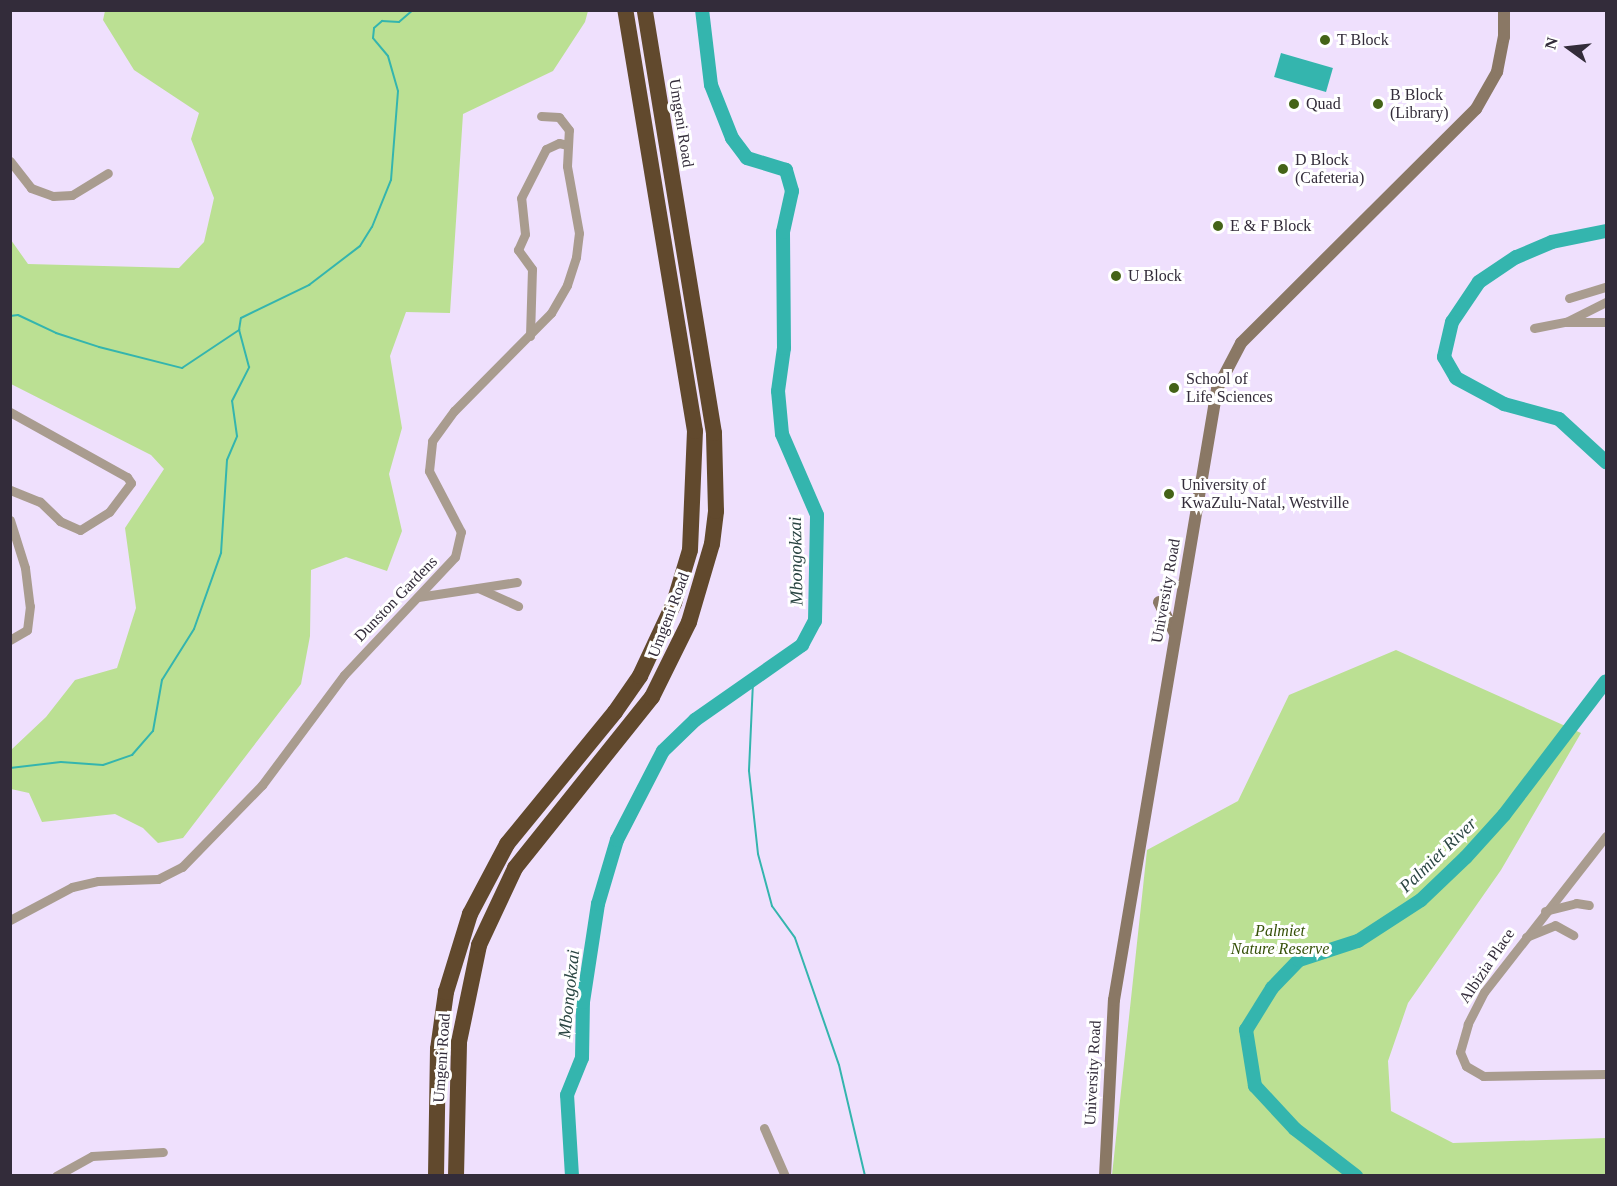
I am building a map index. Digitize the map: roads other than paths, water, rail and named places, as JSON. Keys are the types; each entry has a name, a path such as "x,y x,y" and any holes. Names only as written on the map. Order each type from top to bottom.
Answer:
{"highway":[{"name":"Umgeni Road","path":"436,1176 438,1049 446,992 470,914 507,844 615,712 640,676 674,603 690,550 694,431 625,10"},
{"name":"Umgeni Road","path":"456,1176 459,1042 478,945 515,868 652,697 689,622 712,544 716,511 714,432 645,10"}],"street":[{"name":"University Road","path":"1105,1176 1114,1000 1214,409 1224,372 1241,343 1476,109 1497,72 1504,37 1504,10"},
{"name":"Dunston Gardens","path":"10,920 72,887 98,881 158,879 182,867 262,785 344,675 449,566 462,542 458,525 429,471 432,441 454,411 530,336 556,306 576,257 578,214 567,166 567,123 559,117 540,116"},
{"path":"530,336 532,269 518,250 525,234 521,198 546,149 558,143 568,145"},
{"path":"10,161 31,188 53,196 72,195 108,173"},
{"path":"1569,298 1606,287"},
{"path":"1566,322 1606,302"},
{"path":"1534,328 1566,322 1606,322"},
{"path":"10,412 98,460 131,483 109,512 80,530 60,521 40,502 10,490"},
{"path":"10,519 25,568 30,619 27,630 10,640"},
{"path":"418,597 517,582"},
{"path":"478,588 518,606"},
{"path":"1159,602 1175,633"},
{"name":"Albizia Place","path":"1606,836 1545,911 1476,1004 1460,1046 1466,1066 1476,1074 1494,1077 1606,1074"},
{"path":"1545,911 1576,903 1589,905"},
{"path":"1526,937 1555,925 1573,935"},
{"path":"764,1128 784,1176"},
{"path":"56,1176 92,1156 163,1152"}],"waterway":[{"path":"10,768 61,762 103,765 132,755 153,731 162,680 194,629 221,553 227,460 237,436 232,401 249,367 239,330 241,318 309,285 360,246 372,227 391,180 398,91 388,56 373,38 374,28 382,21 399,22 413,10"},
{"name":"Mbongokzai","path":"572,1176 567,1095 582,1058 583,1002 598,904 617,840 663,751 695,720 802,645 815,621 817,515 782,434 778,391 784,348 783,232 792,191 786,170 747,158 732,138 711,85 702,10"},
{"name":"Palmiet River","path":"1606,231 1552,242 1516,257 1479,282 1452,322 1444,357 1456,378 1504,404 1559,419 1606,462"},
{"path":"10,316 18,315 56,333 99,347 182,368 239,330"},
{"name":"Palmiet River","path":"1356,1176 1295,1129 1255,1086 1246,1030 1272,988 1299,960 1358,941 1421,900 1466,857 1504,815 1606,681"},
{"path":"753,682 749,771 758,854 772,906 795,938 839,1065 865,1176"}],"place":[{"name":"T Block","path":"1325,40"},
{"name":"Quad","path":"1294,104"},
{"name":"B Block (Library)","path":"1378,104"},
{"name":"D Block (Cafeteria)","path":"1283,169"},
{"name":"E & F Block","path":"1218,226"},
{"name":"U Block","path":"1116,276"},
{"name":"School of Life Sciences","path":"1174,388"},
{"name":"University of KwaZulu-Natal, Westville","path":"1169,494"}],"park label":[{"name":"Palmiet Nature Reserve","path":"1280,940"}]}
